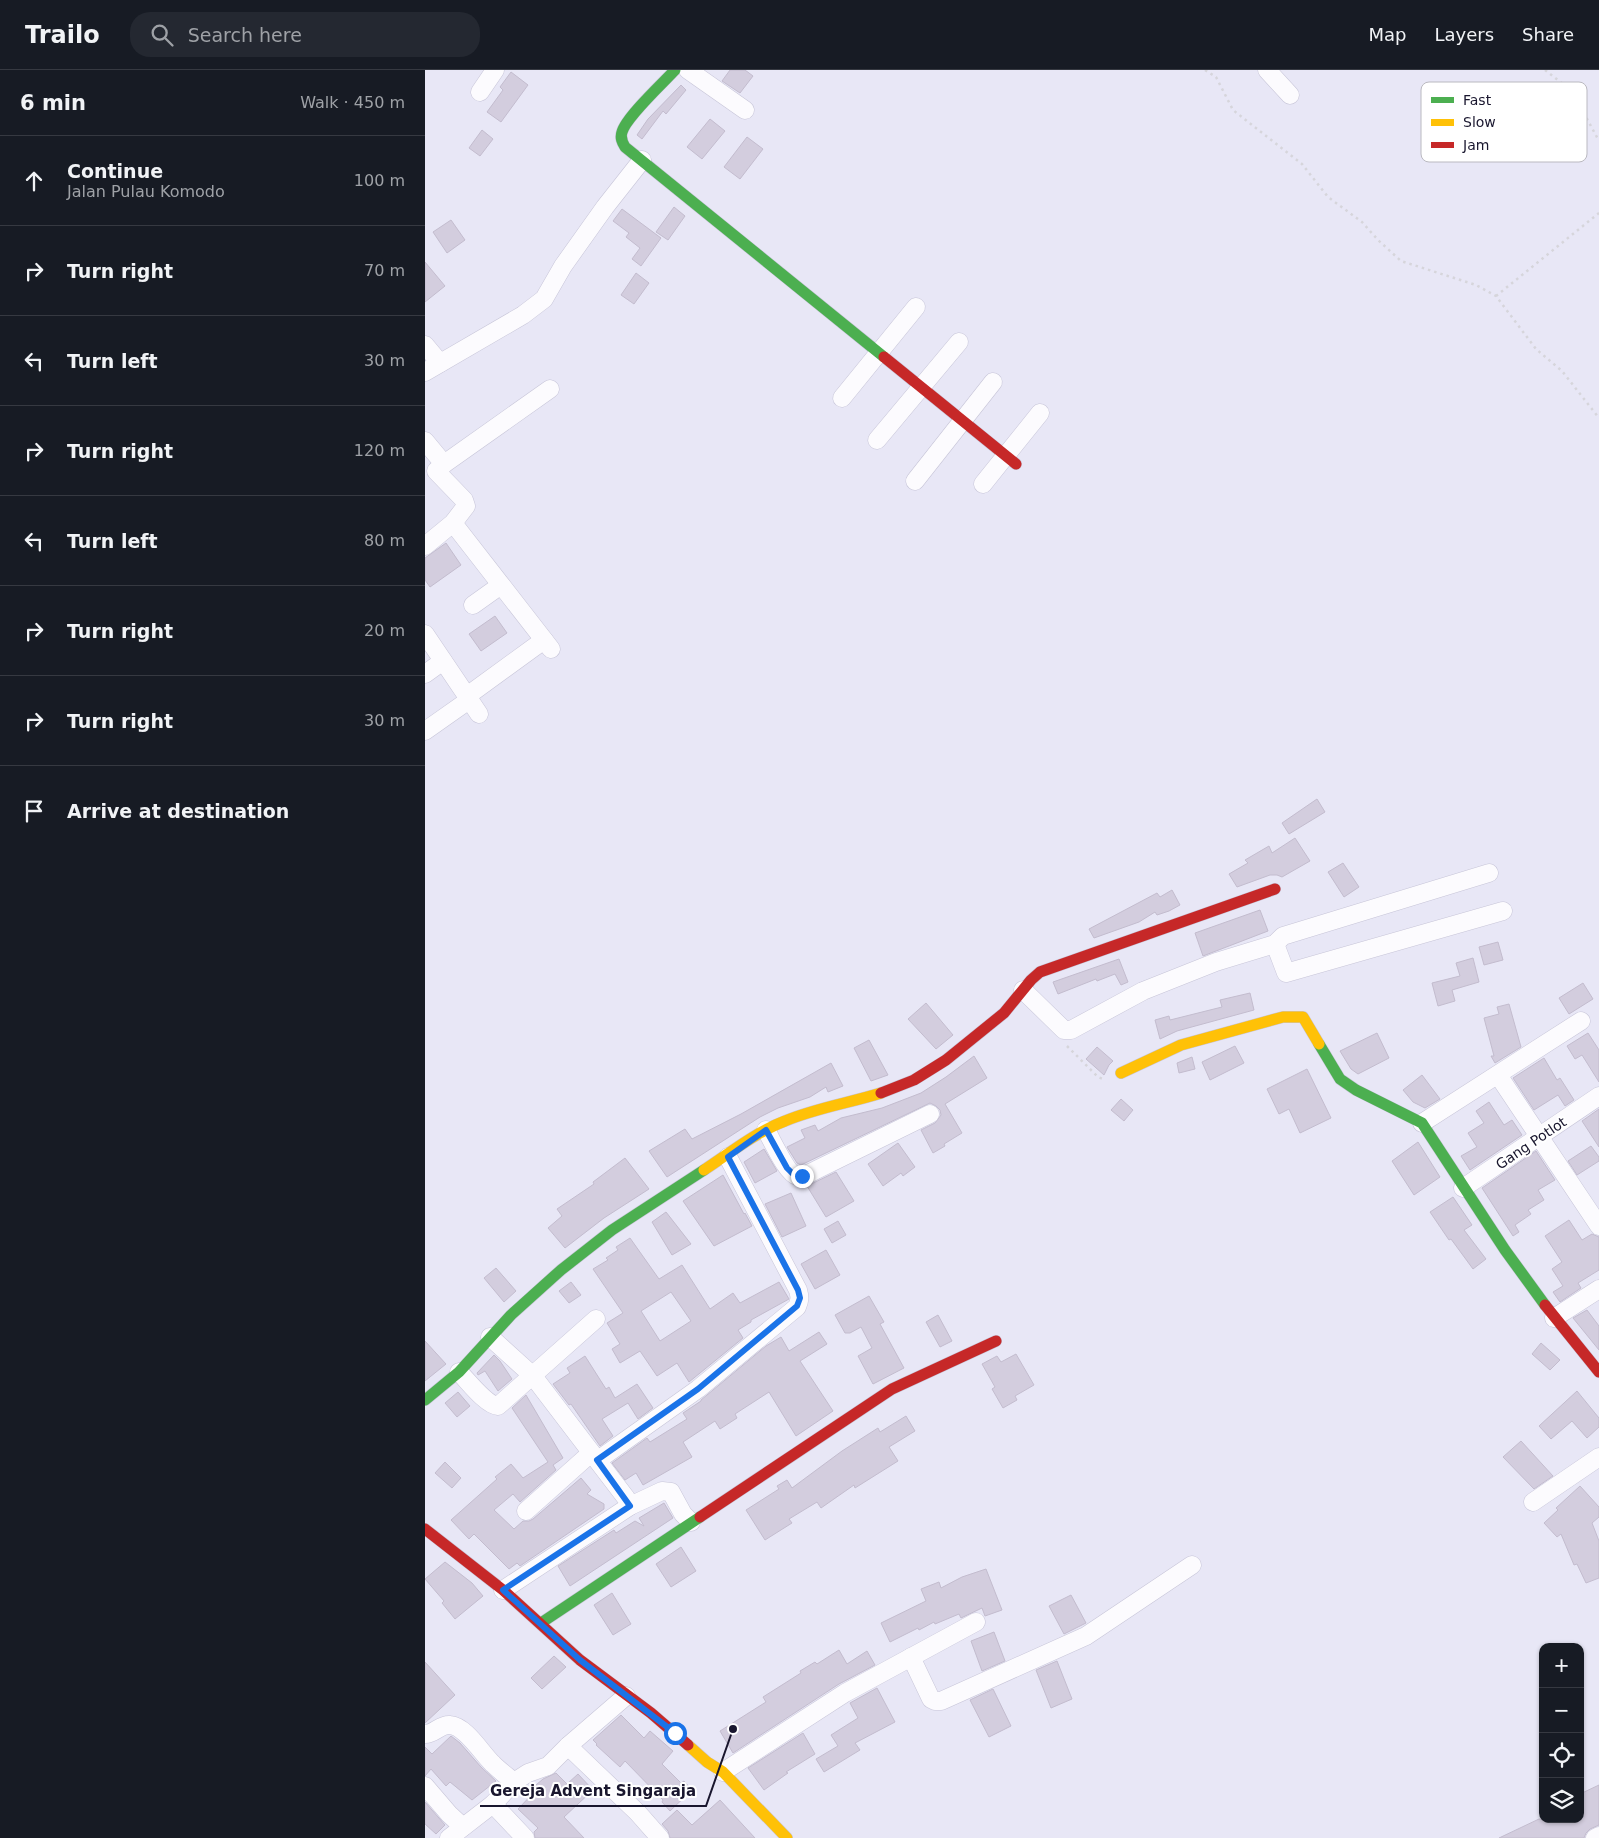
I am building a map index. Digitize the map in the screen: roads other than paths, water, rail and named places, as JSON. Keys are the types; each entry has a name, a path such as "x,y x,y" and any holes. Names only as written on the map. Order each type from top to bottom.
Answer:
{"street":[{"path":"480,92 495,70"},
{"path":"675,70 637,110 622,131 621,139 625,147 1011,460"},
{"path":"688,70 745,110"},
{"path":"1267,70 1290,95"},
{"path":"425,345 432,368 523,315 544,299 563,266 605,207 642,160"},
{"path":"842,398 916,307"},
{"path":"877,440 959,342"},
{"path":"915,481 993,382"},
{"path":"425,546 453,523 466,506 464,500 436,471 550,389"},
{"path":"983,484 1011,460 1040,413"},
{"path":"425,441 444,464"},
{"path":"425,731 472,703 548,644 453,523"},
{"path":"473,605 501,585"},
{"path":"425,634 472,703"},
{"path":"425,674 443,661"},
{"path":"1023,990 1063,1030 1071,1030 1143,990 1216,962 1275,944 1283,936 1489,874"},
{"path":"425,1400 459,1372 490,1336 561,1270 612,1230 728,1157 766,1130 776,1124 808,1113 893,1088 914,1080 939,1066 1006,1011 1031,978 1040,972 1275,889"},
{"path":"1275,944 1287,973 1503,910"},
{"path":"1121,1073 1181,1045 1283,1017 1303,1017 1340,1079 1356,1090 1422,1123 1505,1250 1554,1318 1599,1371"},
{"path":"1422,1123 1581,1021"},
{"path":"1498,1075 1599,1226"},
{"name":"Gang Potlot","path":"1463,1188 1540,1138 1599,1096"},
{"path":"766,1130 787,1168 792,1174 799,1176 816,1170 930,1114"},
{"path":"527,1511 594,1457 704,1385 773,1328 799,1303 798,1290 728,1157"},
{"path":"1554,1318 1599,1288"},
{"path":"459,1372 488,1402 495,1406 501,1405 596,1319"},
{"path":"490,1336 533,1376 630,1506"},
{"path":"541,1623 892,1389 996,1341"},
{"path":"1533,1502 1599,1457"},
{"path":"503,1590 630,1506 662,1491 671,1492 683,1514 691,1522"},
{"path":"425,1529 503,1590 580,1660 651,1713 707,1762 723,1772 787,1838"},
{"path":"911,1657 931,1699 941,1701 1086,1636 1192,1565"},
{"path":"723,1772 845,1693 976,1622"},
{"path":"449,1838 493,1804 514,1782 528,1773 548,1766 568,1746 626,1696"},
{"path":"425,1734 431,1734 441,1726 451,1725 466,1734 492,1764 514,1782"},
{"path":"568,1746 638,1813 660,1838"},
{"path":"425,1786 463,1827"},
{"path":"493,1804 525,1838"},
{"path":"1595,1838 1599,1836"}],"place":[{"name":"Gereja Advent Singaraja","path":"733,1729"}]}
